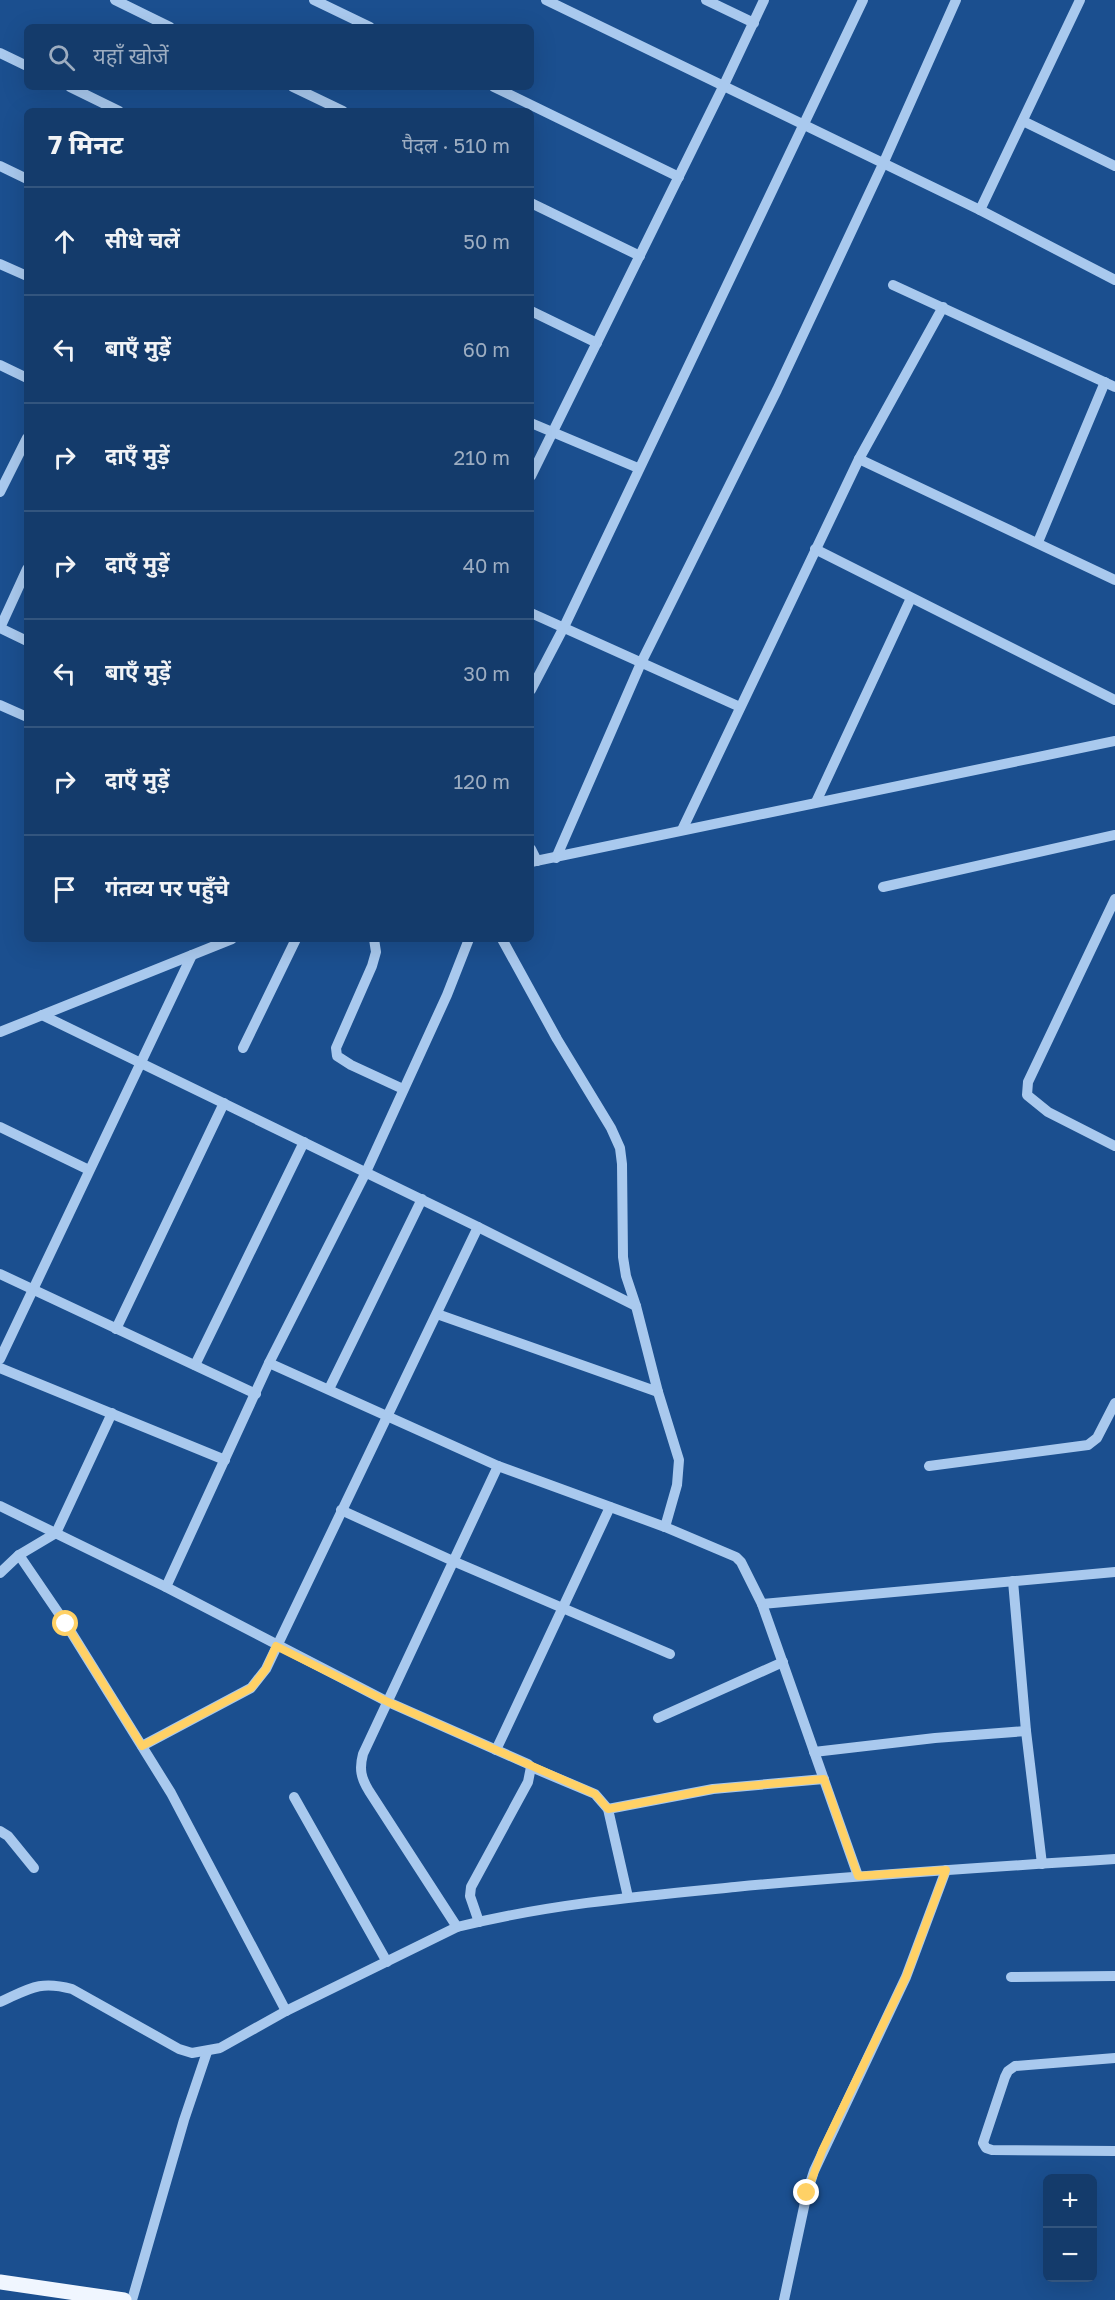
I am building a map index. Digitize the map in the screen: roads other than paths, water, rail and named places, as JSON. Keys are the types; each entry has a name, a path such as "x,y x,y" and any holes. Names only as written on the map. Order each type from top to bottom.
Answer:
{"main road":[{"path":"0,2282 124,2300"}],"street":[{"path":"115,0 164,24"},
{"path":"314,0 364,24"},
{"path":"546,0 980,210 1115,280"},
{"path":"706,0 754,23"},
{"path":"534,470 764,0"},
{"path":"534,684 564,627 863,0"},
{"path":"556,858 641,663 777,390 884,164 956,0"},
{"path":"980,210 1080,0"},
{"path":"0,53 24,65"},
{"path":"76,90 113,108"},
{"path":"299,90 337,108"},
{"path":"500,90 679,177"},
{"path":"1023,121 1115,166"},
{"path":"0,166 24,178"},
{"path":"534,204 640,256"},
{"path":"0,264 24,275"},
{"path":"893,285 1110,385 1038,542"},
{"path":"682,830 815,549 860,459 943,307"},
{"path":"534,312 597,343"},
{"path":"0,365 24,377"},
{"path":"534,424 638,468"},
{"path":"0,492 24,444"},
{"path":"860,459 1115,580"},
{"path":"815,549 1115,700"},
{"path":"24,576 0,628 24,640"},
{"path":"816,802 911,598"},
{"path":"534,614 741,707"},
{"path":"0,705 24,716"},
{"path":"534,861 1115,741"},
{"path":"883,887 1115,835"},
{"path":"1115,899 1028,1082 1027,1095 1048,1112 1115,1146"},
{"path":"0,1032 224,942"},
{"path":"243,1048 295,942"},
{"path":"374,942 376,952 372,966 336,1048 337,1056 403,1089"},
{"path":"166,1587 269,1363 366,1172 447,995 468,942"},
{"path":"504,942 557,1039 611,1128 620,1148 624,1268 679,1460 677,1485 665,1527"},
{"path":"0,1359 192,955"},
{"path":"42,1015 422,1199 636,1306"},
{"path":"116,1329 224,1103"},
{"path":"0,1127 90,1170"},
{"path":"195,1365 304,1142"},
{"path":"329,1389 422,1199"},
{"path":"142,1746 251,1688 266,1669 478,1227"},
{"path":"0,1274 256,1394"},
{"path":"437,1314 658,1392"},
{"path":"269,1363 498,1466 665,1527 736,1557 748,1571 762,1604 858,1876"},
{"path":"0,1368 225,1460"},
{"path":"929,1466 1088,1445 1097,1438 1115,1403"},
{"path":"0,1573 19,1556 56,1533 112,1413"},
{"path":"457,1927 362,1779 360,1766 363,1754 498,1466"},
{"path":"0,1506 166,1587 388,1702 595,1794 608,1809 628,1897"},
{"path":"496,1750 565,1608 610,1507"},
{"path":"341,1510 453,1562 670,1654"},
{"path":"19,1556 66,1624 171,1793 286,2011"},
{"path":"762,1604 1115,1572"},
{"path":"1013,1581 1026,1731 1042,1864"},
{"path":"658,1718 783,1662"},
{"path":"814,1752 935,1738 1026,1731"},
{"path":"479,1922 470,1896 471,1887 528,1782 531,1767"},
{"path":"608,1809 713,1789 824,1779"},
{"path":"294,1797 387,1962"},
{"path":"0,1831 8,1836 34,1868"},
{"path":"0,2002 42,1984 56,1985 72,1989 178,2049 192,2053 207,2052 220,2048 286,2011 457,1927 479,1922 585,1902 628,1897 858,1876 1115,1859"},
{"path":"784,2300 807,2193 814,2171 906,1977 946,1870"},
{"path":"1011,1977 1115,1976"},
{"path":"132,2300 184,2120 207,2052"},
{"path":"1115,2058 1014,2066 1005,2078 983,2144 992,2150 1115,2151"}]}
